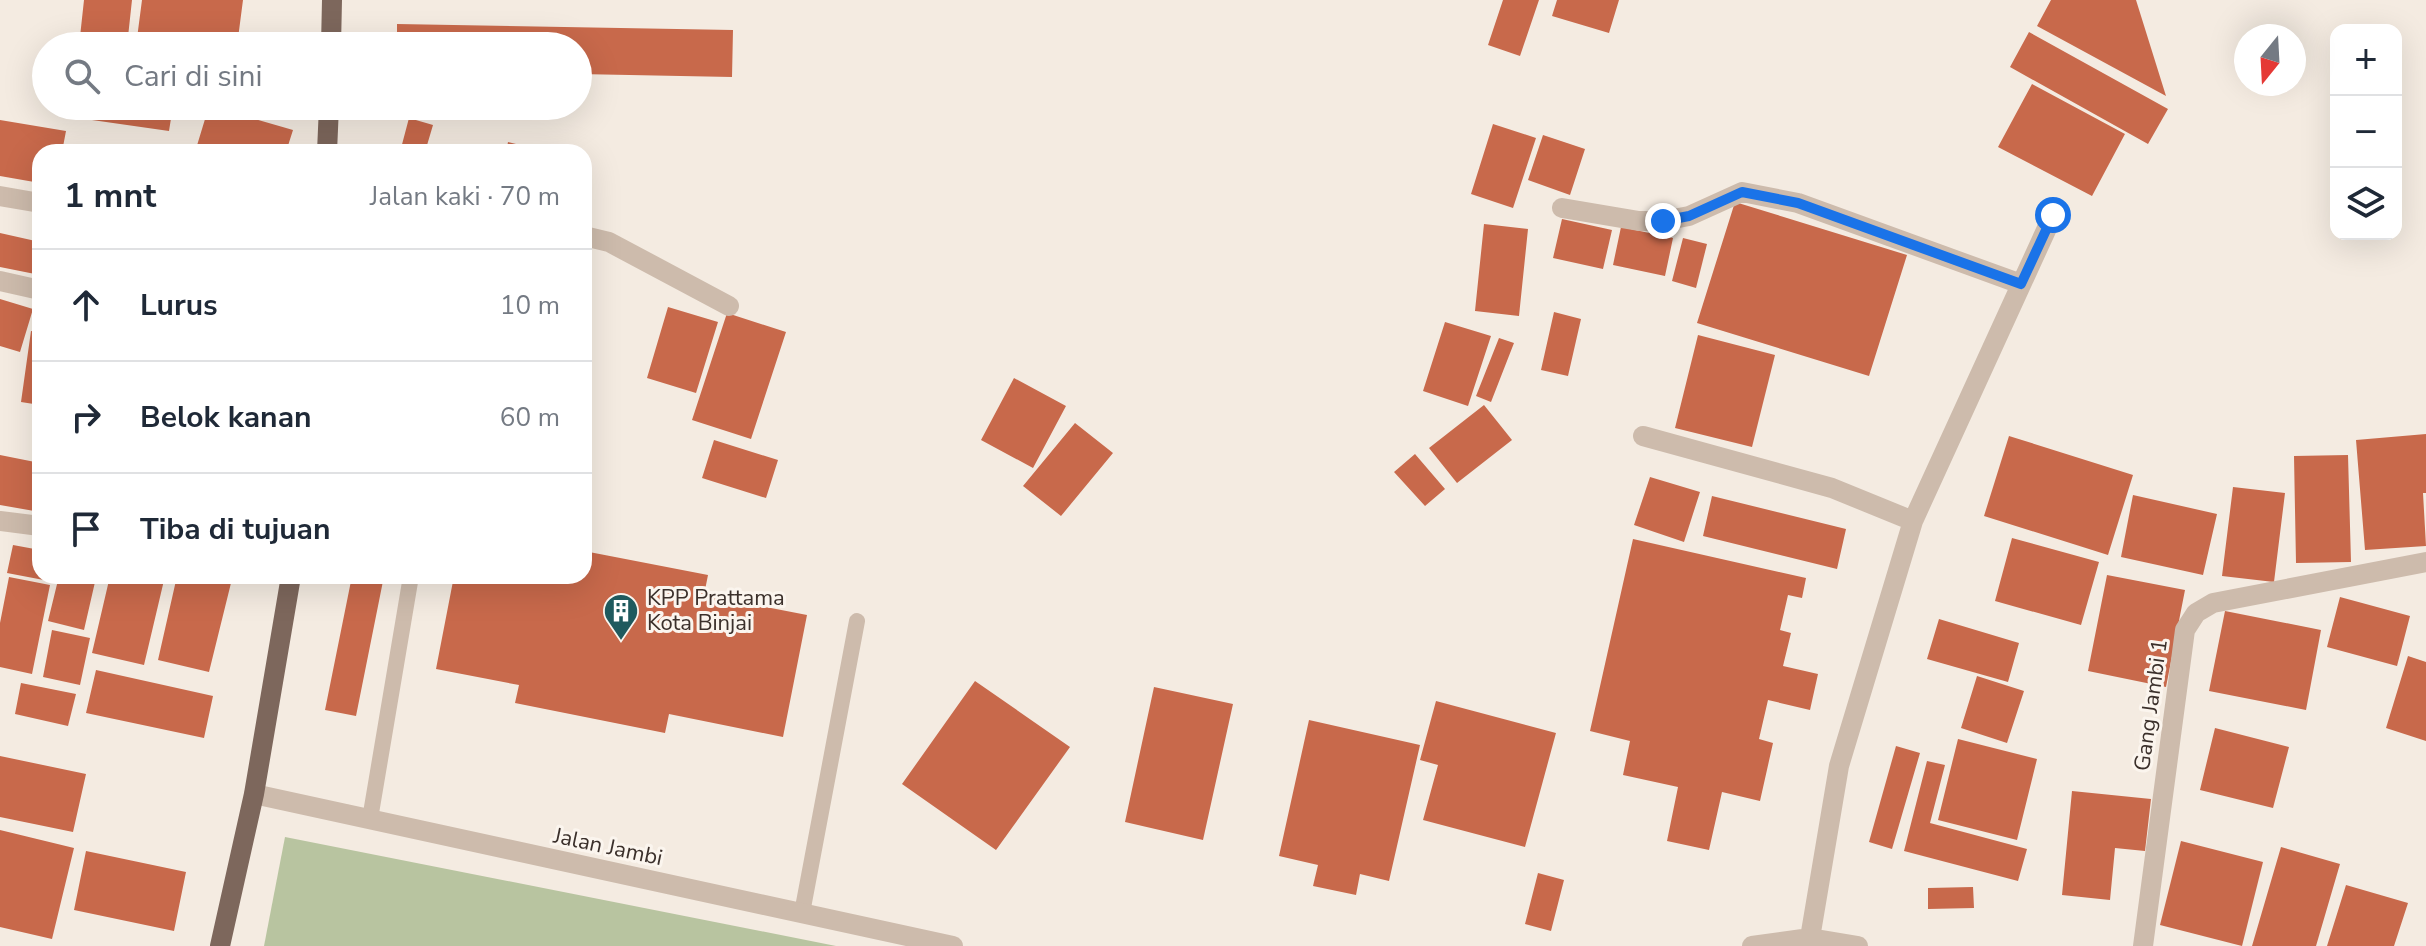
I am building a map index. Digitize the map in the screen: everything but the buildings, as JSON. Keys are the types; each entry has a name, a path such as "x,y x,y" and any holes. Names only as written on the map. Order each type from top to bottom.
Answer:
{"main road":[{"path":"331,32 332,0"},
{"path":"327,144 328,120"},
{"path":"220,946 254,794 290,584"}],"street":[{"path":"1562,208 1639,221 1663,221 1689,216 1742,192 1798,203 2021,284"},
{"path":"0,196 32,202"},
{"path":"1810,938 1839,766 1913,521 2053,215"},
{"path":"592,238 609,242 729,306"},
{"path":"0,281 32,288"},
{"path":"1643,436 1832,488 1913,521"},
{"path":"0,521 32,525"},
{"name":"Gang Jambi 1","path":"2143,946 2185,630 2196,613 2213,603 2426,562"},
{"name":"Jalan Jambi","path":"254,794 802,913 926,943 953,946"},
{"path":"1752,946 1810,938 1858,946"}],"lane":[{"path":"370,819 410,584"},
{"path":"802,913 857,621"}],"green space":[{"path":"285,837 836,946 264,946"}],"place":[{"name":"KPP Prattama Kota Binjai","path":"621,642"}],"route":[{"path":"1663,221 1689,216 1742,192 1798,203 2021,284 2053,215"}]}
